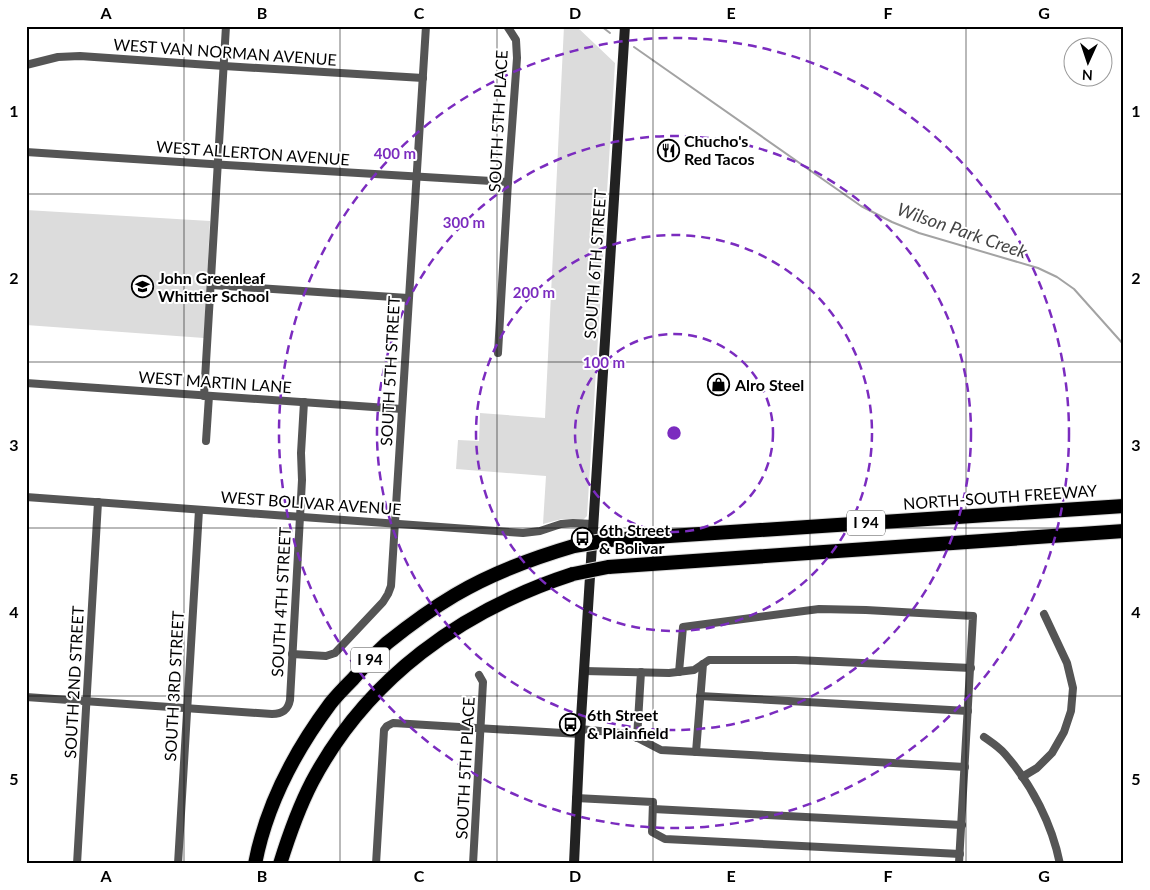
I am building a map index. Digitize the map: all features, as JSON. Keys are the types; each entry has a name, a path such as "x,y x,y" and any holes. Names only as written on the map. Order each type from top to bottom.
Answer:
{"highway":[{"name":"NORTH-SOUTH FREEWAY","path":"255,864 258,847 270,813 293,760 331,704 362,668 387,643 456,594 523,562 574,546 609,540 1124,506"},
{"name":"I 94","path":"281,863 296,815 312,783 344,730 365,704 412,660 438,640 479,614 516,595 573,574 608,567 1121,532"}],"street":[{"path":"206,441 211,285 226,26"},
{"name":"SOUTH 5TH STREET","path":"292,654 326,656 335,653 383,602 391,586 426,26"},
{"name":"SOUTH 5TH PLACE","path":"498,353 517,58 516,40 507,26"},
{"name":"SOUTH 6TH STREET","path":"574,864 580,732 625,26"},
{"name":"WEST VAN NORMAN AVENUE","path":"26,66 58,57 80,56 423,78"},
{"name":"WEST ALLERTON AVENUE","path":"26,152 508,182"},
{"path":"211,285 408,298"},
{"name":"WEST MARTIN LANE","path":"26,384 402,409"},
{"name":"SOUTH 4TH STREET","path":"187,708 276,714 284,712 289,704 302,480 301,452 304,402"},
{"name":"WEST BOLIVAR AVENUE","path":"26,497 523,533 561,524 593,524"},
{"name":"SOUTH 2ND STREET","path":"77,864 98,502"},
{"name":"SOUTH 3RD STREET","path":"178,864 198,510"},
{"path":"679,672 683,627 819,609 973,616 959,863"},
{"path":"1022,777 1037,768 1052,753 1064,732 1071,711 1073,688 1067,663 1044,614"},
{"path":"584,670 669,673 694,670 709,660 796,660 971,668"},
{"path":"696,752 703,664"},
{"path":"638,738 641,672"},
{"name":"SOUTH 5TH PLACE","path":"473,864 483,682 478,676"},
{"path":"700,696 968,711"},
{"path":"26,697 187,708"},
{"path":"376,864 384,730 393,723 630,734 661,750 965,767"},
{"path":"984,737 1004,753 1022,777 1040,807 1056,844 1060,864"},
{"path":"576,798 653,802 652,832 665,840 960,854"},
{"path":"653,809 962,825"}],"shaded area":[{"path":"564,26 576,26 615,63 587,516 583,520 562,519 543,524 546,476 456,469 458,440 479,441 480,413 545,418"},
{"path":"26,210 210,221 204,338 26,325"}],"waterway":[{"name":"Wilson Park Creek","path":"601,26 610,33"},
{"name":"Wilson Park Creek","path":"634,47 861,206 919,233 1038,268 1057,277 1074,289 1124,345"}],"place":[{"name":"Chucho's Red Tacos","path":"668,150"},
{"name":"John Greenleaf Whittier School","path":"142,287"},
{"name":"Alro Steel","path":"719,385"},
{"name":"6th Street & Bolivar","path":"583,539"},
{"name":"6th Street & Plainfield","path":"571,724"}]}
